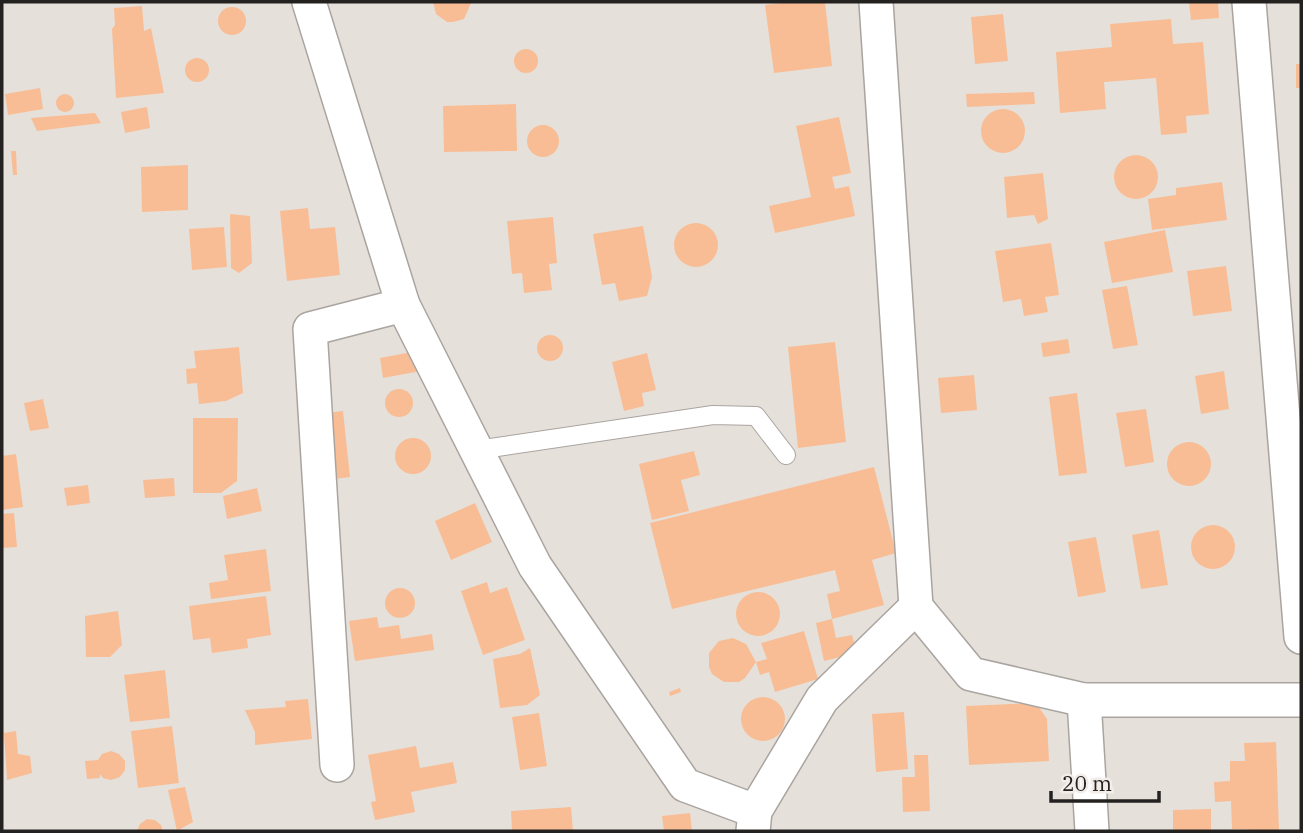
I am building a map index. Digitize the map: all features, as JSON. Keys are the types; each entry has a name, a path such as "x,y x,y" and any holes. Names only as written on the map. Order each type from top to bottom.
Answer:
{"street":[{"path":"310,2 403,305 535,566 685,785 755,821 822,699 916,607"},
{"path":"876,2 916,607 971,674 1084,700 1301,700"},
{"path":"1249,2 1301,637"},
{"path":"337,765 310,329 403,305"},
{"path":"1084,700 1092,831"}],"lane":[{"path":"477,450 713,415 756,416 786,455"}],"building":[{"path":"433,2 471,3 464,19 447,22 436,14"},
{"path":"825,2 832,66 774,73 765,5"},
{"path":"1189,2 1218,2 1219,18 1191,20"},
{"path":"142,6 144,31 151,28 164,93 116,98 112,29 115,25 114,8"},
{"path":"232,7 242,11 246,21 242,31 232,35 222,31 218,21 222,11"},
{"path":"1003,14 1008,61 975,64 971,17"},
{"path":"1171,19 1173,44 1203,42 1209,114 1186,116 1187,133 1161,135 1156,78 1104,82 1106,109 1060,113 1056,52 1112,47 1110,24"},
{"path":"526,49 535,52 538,61 535,70 526,73 517,70 514,61 517,52"},
{"path":"197,58 206,61 209,70 206,79 197,82 188,79 185,70 188,61"},
{"path":"1296,64 1301,64 1301,88 1296,88"},
{"path":"40,88 43,109 8,115 5,94"},
{"path":"1034,92 1035,104 967,107 966,94"},
{"path":"65,94 71,97 74,103 71,109 65,112 59,109 56,103 59,97"},
{"path":"516,104 517,151 444,152 443,106"},
{"path":"147,107 150,128 125,133 121,112"},
{"path":"1003,109 1012,110 1019,115 1024,122 1024,140 1019,147 1012,152 1003,153 994,152 987,147 982,140 981,131 982,122 987,115 994,110"},
{"path":"95,113 101,123 37,131 31,118"},
{"path":"839,117 851,173 832,177 835,189 849,186 855,216 775,233 769,206 811,197 796,126"},
{"path":"543,125 554,130 559,141 554,152 543,157 532,152 527,141 532,130"},
{"path":"11,151 16,151 17,175 13,175"},
{"path":"1136,155 1145,156 1152,161 1157,168 1157,186 1152,193 1145,198 1136,199 1127,198 1120,193 1115,186 1114,177 1115,168 1120,161 1127,156"},
{"path":"188,165 188,210 142,212 141,167"},
{"path":"1043,173 1048,219 1038,224 1034,215 1007,218 1004,177"},
{"path":"1222,182 1227,220 1152,230 1148,199 1176,195 1176,188"},
{"path":"308,208 310,229 335,227 340,275 287,281 280,211"},
{"path":"230,214 250,216 252,263 239,273 231,268"},
{"path":"553,217 557,263 549,264 552,290 524,293 522,273 512,274 507,221"},
{"path":"696,223 705,224 712,229 717,236 717,254 712,261 705,266 696,267 687,266 680,261 675,254 674,245 675,236 680,229 687,224"},
{"path":"643,226 652,277 647,296 619,301 615,283 602,285 593,234"},
{"path":"224,227 227,267 192,270 189,229"},
{"path":"1165,230 1173,272 1112,283 1104,242"},
{"path":"1051,243 1059,295 1045,297 1048,312 1024,316 1021,299 1003,302 995,251"},
{"path":"1226,266 1232,311 1193,316 1187,271"},
{"path":"1127,286 1138,345 1113,349 1102,290"},
{"path":"550,335 559,339 563,348 559,357 550,361 541,357 537,348 541,339"},
{"path":"1068,339 1070,353 1043,357 1041,343"},
{"path":"835,342 846,442 798,448 788,347"},
{"path":"239,347 243,393 226,401 199,404 197,383 187,384 186,369 196,368 194,351"},
{"path":"417,351 421,371 383,378 380,358"},
{"path":"647,353 656,390 642,393 644,406 624,411 612,362"},
{"path":"1224,371 1229,409 1201,414 1195,376"},
{"path":"974,375 977,410 941,413 938,378"},
{"path":"399,389 409,393 413,403 409,413 399,417 389,413 385,403 389,393"},
{"path":"1077,393 1087,473 1059,476 1049,397"},
{"path":"43,399 49,428 30,431 24,403"},
{"path":"1146,409 1154,462 1125,467 1116,413"},
{"path":"343,411 350,477 335,479 327,413"},
{"path":"193,418 238,418 237,481 221,493 193,493"},
{"path":"413,438 426,443 431,456 426,469 413,474 400,469 395,456 400,443"},
{"path":"1189,442 1198,443 1205,448 1210,455 1210,473 1205,480 1198,485 1189,486 1180,485 1173,480 1168,473 1167,464 1168,455 1173,448 1180,443"},
{"path":"694,451 700,475 681,480 689,511 652,520 639,464"},
{"path":"16,454 23,507 2,510 2,456"},
{"path":"874,467 896,553 872,560 884,605 832,619 827,594 840,591 835,570 672,609 650,523"},
{"path":"174,478 175,496 145,498 143,480"},
{"path":"88,485 90,503 67,506 64,488"},
{"path":"257,488 262,511 227,519 223,496"},
{"path":"475,503 492,542 451,560 435,521"},
{"path":"14,513 17,547 2,548 2,514"},
{"path":"1213,525 1222,526 1229,531 1234,538 1234,556 1229,563 1222,568 1213,569 1204,568 1197,563 1192,556 1191,547 1192,538 1197,531 1204,526"},
{"path":"1159,530 1168,585 1141,589 1132,535"},
{"path":"1096,537 1106,592 1078,597 1068,542"},
{"path":"266,549 271,591 211,599 209,583 228,580 224,555"},
{"path":"487,582 490,593 507,587 525,640 483,655 461,591"},
{"path":"400,588 411,592 415,603 411,614 400,618 389,614 385,603 389,592"},
{"path":"758,592 767,593 774,598 779,605 779,623 774,630 767,635 758,636 749,635 742,630 737,623 736,614 737,605 742,598 749,593"},
{"path":"266,596 271,635 247,639 248,648 212,653 210,638 193,640 189,606"},
{"path":"118,611 122,645 110,657 86,657 85,616"},
{"path":"377,617 379,628 399,625 401,639 432,634 434,650 355,661 349,621"},
{"path":"832,619 836,638 852,635 857,653 824,661 816,623"},
{"path":"804,631 818,679 775,692 769,672 760,675 756,662 767,659 761,643"},
{"path":"733,638 746,644 756,662 739,682 724,682 712,674 709,653 719,641"},
{"path":"530,648 540,695 527,705 500,708 493,659 520,654"},
{"path":"165,670 170,718 130,722 124,675"},
{"path":"680,688 681,692 670,696 669,692"},
{"path":"763,697 772,698 779,703 784,710 784,728 779,735 772,740 763,741 754,740 747,735 742,728 741,719 742,710 747,703 754,698"},
{"path":"308,699 312,739 255,745 255,732 245,710 286,707 285,701"},
{"path":"1036,703 1047,719 1049,761 969,765 966,706"},
{"path":"904,712 908,769 876,772 872,714"},
{"path":"539,713 547,766 520,770 512,717"},
{"path":"172,726 179,783 138,788 131,731"},
{"path":"16,731 18,754 30,756 32,773 7,780 4,733"},
{"path":"1276,742 1279,831 1232,829 1231,801 1215,802 1214,782 1230,781 1230,761 1245,761 1244,743"},
{"path":"416,746 420,768 453,762 457,783 411,792 415,812 375,820 371,802 376,801 368,755"},
{"path":"111,751 119,754 125,761 125,770 120,777 111,780 100,774 100,778 87,779 85,761 98,760 102,754"},
{"path":"914,755 928,755 930,811 903,812 902,777 915,777"},
{"path":"185,787 193,822 177,831 168,790"},
{"path":"571,807 573,831 512,831 511,811"},
{"path":"1211,809 1211,831 1173,831 1173,810"},
{"path":"690,813 692,831 664,831 662,816"},
{"path":"147,819 155,820 163,831 137,831 140,824"}]}
